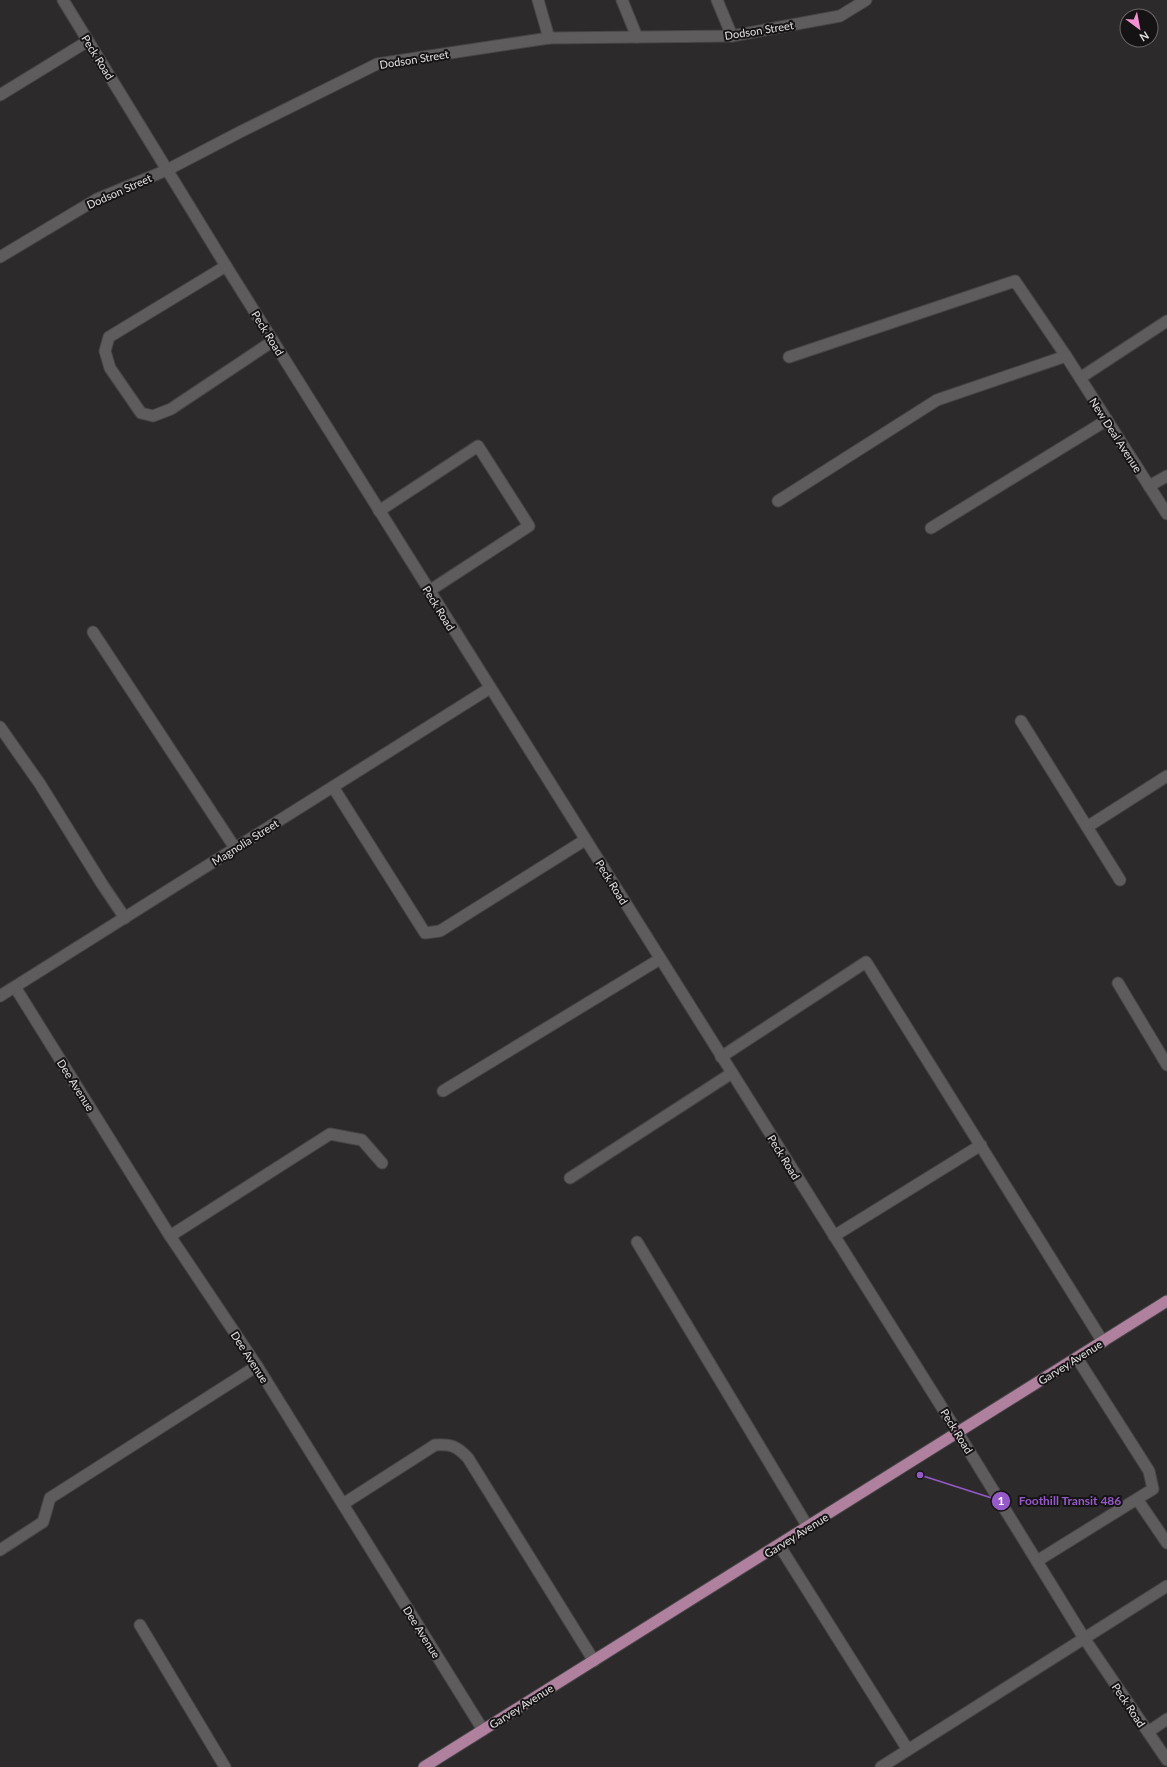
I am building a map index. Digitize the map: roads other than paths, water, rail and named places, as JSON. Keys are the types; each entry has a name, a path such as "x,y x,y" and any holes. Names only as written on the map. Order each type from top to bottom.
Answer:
{"main road":[{"name":"Garvey Avenue","path":"424,1767 1167,1301"}],"street":[{"name":"Peck Road","path":"63,0 226,266 958,1433 1084,1638 1167,1760"},
{"path":"538,0 549,38"},
{"path":"622,0 637,37"},
{"path":"717,0 732,36"},
{"name":"Dodson Street","path":"0,257 97,199 167,170 377,64 549,38 732,36 840,16 866,0"},
{"path":"0,95 88,41"},
{"path":"226,266 109,337 105,351 110,368 141,413 153,416 171,409 273,341"},
{"name":"New Deal Avenue","path":"789,357 1015,281 1066,356 1167,514"},
{"path":"1080,378 1167,321"},
{"path":"778,501 937,400 1066,356"},
{"path":"931,528 1107,420"},
{"path":"379,511 478,446 529,526 429,591"},
{"path":"1149,486 1167,476"},
{"path":"93,632 235,848"},
{"name":"Magnolia Street","path":"0,996 490,688"},
{"path":"1021,721 1120,880"},
{"path":"0,727 40,784 102,884 125,918"},
{"path":"1087,827 1167,776"},
{"path":"333,787 425,933 440,932 585,840"},
{"path":"443,1091 660,959"},
{"path":"722,1057 866,962 1103,1342"},
{"path":"1118,983 1167,1066"},
{"name":"Dee Avenue","path":"15,987 170,1236 257,1366 483,1730"},
{"path":"570,1178 732,1073"},
{"path":"170,1236 330,1134 362,1140 382,1163"},
{"path":"834,1236 981,1145"},
{"path":"637,1242 808,1527"},
{"path":"1037,1561 1153,1489 1150,1471 1077,1358"},
{"path":"0,1550 43,1522 50,1498 257,1366"},
{"path":"343,1504 435,1445 446,1444 460,1448 468,1458 594,1661"},
{"path":"1137,1499 1167,1543"},
{"path":"779,1545 908,1750"},
{"path":"881,1767 1167,1586"},
{"path":"140,1625 225,1767"},
{"path":"1148,1732 1167,1719"}],"place":[{"name":"Foothill Transit 486","path":"920,1475"}]}
